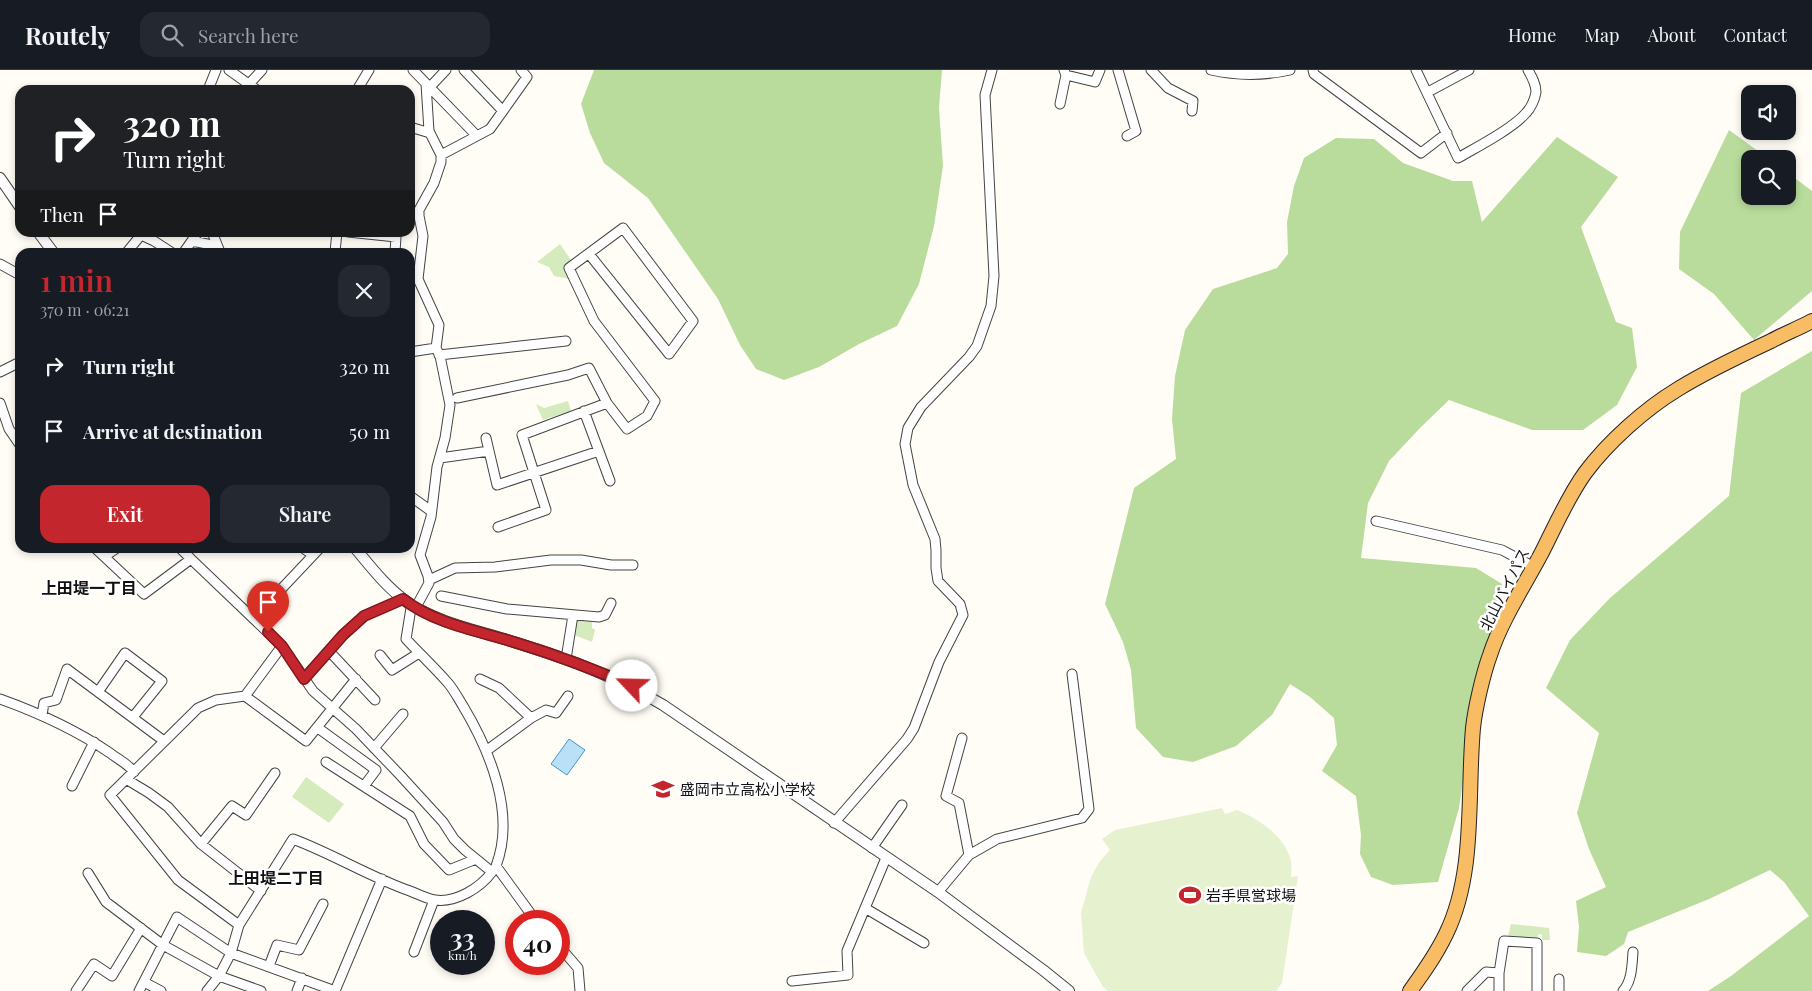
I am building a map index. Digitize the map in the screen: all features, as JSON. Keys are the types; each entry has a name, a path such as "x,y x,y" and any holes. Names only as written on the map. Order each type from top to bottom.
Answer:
{"highway":[{"name":"北山バイパス","path":"1410,991 1428,965 1446,933 1459,899 1468,833 1470,765 1474,724 1490,655 1568,502 1585,474 1601,455 1649,410 1677,389 1812,320"},
{"name":"北山バイパス","path":"1420,991 1443,957 1459,924 1471,885 1475,858 1480,729 1492,674 1514,623 1577,504 1598,471 1622,444 1688,392 1812,330"}],"street":[{"path":"210,85 216,70"},
{"path":"229,70 249,84 262,70"},
{"path":"360,85 369,70"},
{"path":"413,70 476,135"},
{"path":"427,86 446,70"},
{"path":"464,70 502,110"},
{"path":"441,155 490,129 502,110 528,77 521,70"},
{"path":"834,823 907,739 914,728 939,662 963,615 960,604 938,581 935,540 914,485 905,444 908,428 921,408 977,346 991,306 994,276 985,95 992,70"},
{"path":"1060,104 1065,72 1095,82 1100,70"},
{"path":"1118,70 1136,131 1127,136"},
{"path":"1151,70 1168,88 1193,101 1192,111"},
{"path":"1212,70 1237,75 1290,70"},
{"path":"1313,70 1314,74 1421,154 1447,133"},
{"path":"1416,70 1458,158 1512,125 1526,114 1534,100 1535,85 1528,70"},
{"path":"1428,92 1469,70"},
{"path":"427,86 430,133 441,155 438,172 419,210 423,236 418,278 439,325 437,352 450,405 437,467 431,517 420,555 429,583 413,607 406,639 450,684 474,725 486,751 500,795 504,828 502,851 496,866 528,910"},
{"path":"415,128 430,133"},
{"path":"0,178 15,200"},
{"path":"457,398 568,375 590,368 607,403 627,429 647,416 655,401 594,321 569,268 623,228 694,321 669,354 589,254"},
{"path":"42,237 50,248"},
{"path":"130,248 139,237"},
{"path":"145,237 165,248"},
{"path":"187,248 195,237"},
{"path":"192,241 216,248"},
{"path":"0,264 15,272"},
{"path":"415,352 437,352 566,341"},
{"path":"0,372 15,364"},
{"path":"0,403 8,429 15,438"},
{"path":"498,527 546,510 522,435 607,403"},
{"path":"584,411 610,481"},
{"path":"486,438 497,485 599,451"},
{"path":"440,458 489,451"},
{"path":"415,500 431,511"},
{"path":"1376,521 1502,550 1534,567"},
{"path":"101,553 144,594 191,559"},
{"path":"105,556 110,553"},
{"path":"185,553 282,646 314,691 374,748 443,822 454,839 492,872 487,879 474,889 458,897 434,900 382,880 293,839 240,925 231,953 219,976 207,991"},
{"path":"254,618 313,555 310,553"},
{"path":"359,553 381,580 403,599 413,607 435,618 593,669 632,686 655,700 938,892 1069,991"},
{"path":"429,580 454,568 504,566 542,561 581,560 611,565 633,565"},
{"path":"441,596 508,609 599,618 605,615 611,603"},
{"path":"304,679 364,616 403,599"},
{"path":"566,659 572,615"},
{"path":"245,696 282,646"},
{"path":"329,651 375,700"},
{"path":"98,692 125,653 162,681 133,717"},
{"path":"380,655 392,670 418,653"},
{"path":"42,714 44,704 56,700 67,669 164,741"},
{"path":"938,892 969,855 997,840 1082,818 1089,809 1072,674"},
{"path":"480,679 499,688 531,718"},
{"path":"240,925 178,880 110,795 198,708 216,700 245,696 306,741 356,680"},
{"path":"486,751 531,718 546,710 556,713 568,696"},
{"path":"0,699 42,714 94,742 124,761 134,772"},
{"path":"374,748 403,714"},
{"path":"318,728 376,770"},
{"path":"962,738 946,796 959,803 969,855"},
{"path":"72,786 94,742"},
{"path":"364,786 385,760"},
{"path":"326,762 410,816 424,844 450,870 476,859"},
{"path":"201,844 232,806 246,815 276,773"},
{"path":"126,779 168,807 201,844 261,891"},
{"path":"872,848 902,805"},
{"path":"792,981 848,975 847,951 886,858"},
{"path":"88,873 106,902 163,945 219,976 261,991"},
{"path":"139,991 177,916 231,953 335,991 382,880"},
{"path":"414,952 434,900"},
{"path":"269,966 277,945 299,950 323,904"},
{"path":"865,908 924,943"},
{"path":"76,991 94,964 112,976 140,928"},
{"path":"1499,991 1499,973 1504,941 1537,943 1537,991"},
{"path":"1623,991 1631,973 1633,952"},
{"path":"570,959 578,968 580,991"},
{"path":"1467,991 1486,972 1499,973"},
{"path":"297,991 302,978"},
{"path":"1559,979 1560,991"},
{"path":"144,982 161,991"}],"green space":[{"path":"594,70 942,70 939,108 943,166 934,226 919,284 897,326 859,344 819,367 784,380 756,369 740,345 718,299 648,198 604,163 590,133 581,104"},
{"path":"1729,130 1757,150 1741,150 1741,205 1796,205 1796,179 1812,191 1812,291 1754,340 1714,294 1679,269 1680,232"},
{"path":"1557,137 1618,177 1581,227 1616,322 1632,328 1637,367 1617,405 1583,430 1532,430 1449,400 1389,461 1368,503 1361,558 1476,568 1502,584 1477,688 1459,808 1438,882 1393,885 1371,877 1360,854 1361,835 1356,796 1322,771 1337,745 1334,718 1310,697 1290,684 1272,715 1236,746 1193,762 1163,757 1136,728 1131,670 1123,642 1105,604 1134,488 1176,459 1172,419 1175,376 1185,330 1213,289 1277,268 1288,254 1287,222 1294,186 1304,158 1336,138 1374,139 1403,163 1453,181 1472,181 1482,222"},
{"path":"560,244 571,260 563,267 569,279 554,276 549,267 537,262"},
{"path":"1812,351 1812,991 1708,991 1731,976 1809,916 1784,882 1770,870 1709,899 1628,932 1624,944 1606,956 1577,952 1579,927 1576,901 1606,887 1589,849 1577,813 1599,733 1546,688 1570,640 1610,598 1729,496 1741,393"},
{"path":"568,401 571,411 543,420 536,404 544,408"},
{"path":"576,620 592,622 592,628 595,630 592,642 574,635"},
{"path":"306,777 344,804 329,823 292,797"},
{"name":"岩手県営球場","path":"1222,808 1225,814 1237,810 1245,814 1277,836 1288,852 1291,863 1291,877 1298,876 1282,983 1276,991 1108,991 1103,987 1084,953 1081,913 1091,877 1100,861 1110,850 1102,839 1115,830"},
{"path":"1511,924 1549,928 1550,940 1542,940 1542,935 1539,934 1537,938 1508,936"}],"water":[{"path":"569,739 585,750 567,775 551,764"}],"place":[{"name":"盛岡市立高松小学校","path":"663,789"},
{"name":"岩手県営球場","path":"1190,895"}],"district":[{"name":"上田堤一丁目","path":"89,587"},
{"name":"上田堤二丁目","path":"276,877"}],"route":[{"path":"268,632 282,646 304,679 343,635 364,616 403,599 435,618 579,664 632,686"}]}
